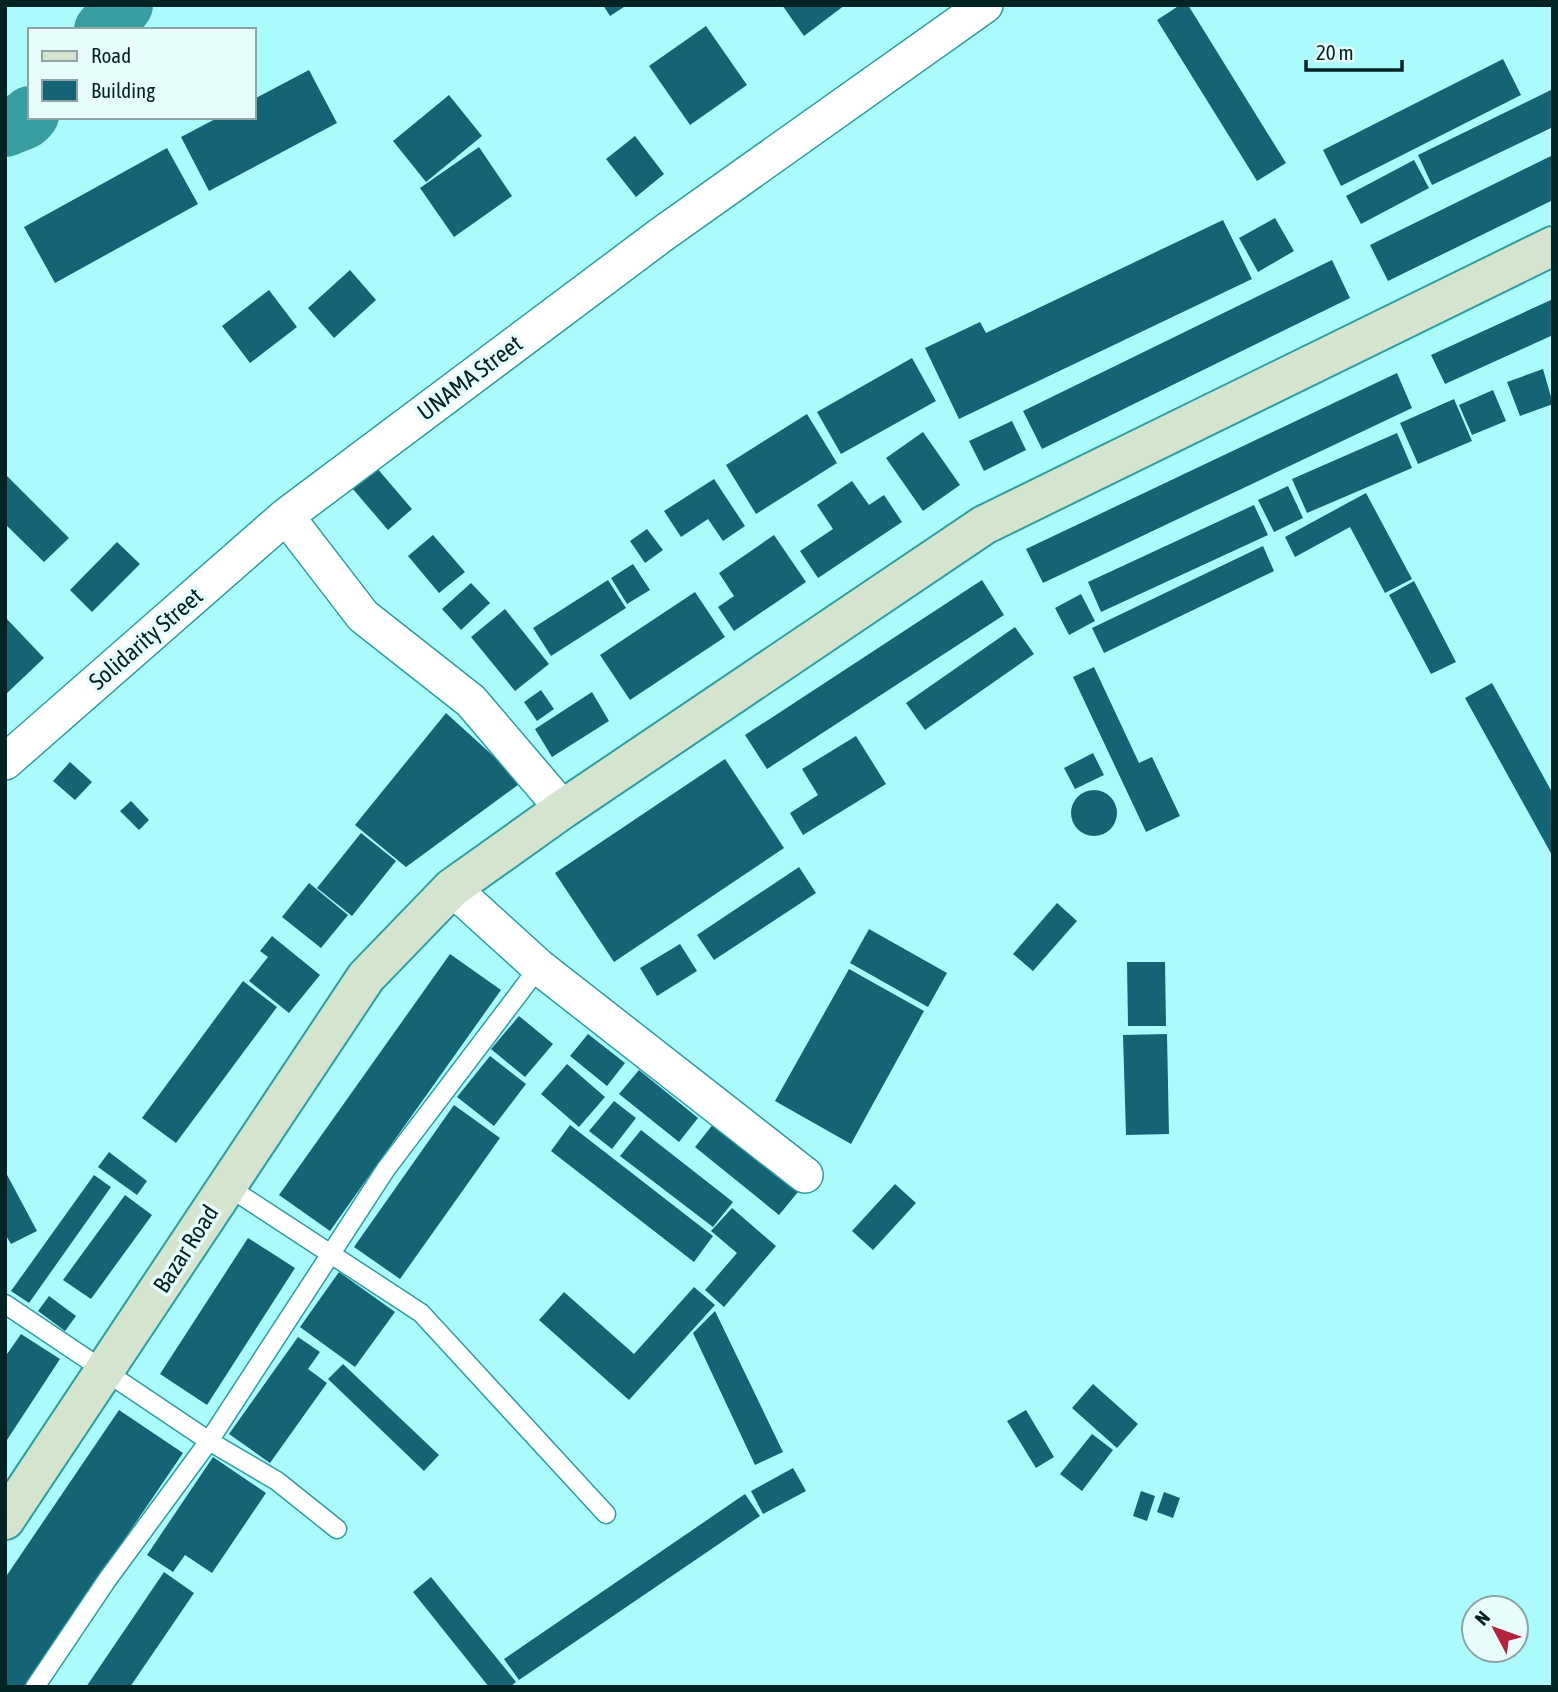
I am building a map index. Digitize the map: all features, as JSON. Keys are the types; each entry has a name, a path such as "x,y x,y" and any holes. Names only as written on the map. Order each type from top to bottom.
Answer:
{"main road":[{"name":"Bazar Road","path":"5,1520 366,977 452,888 563,809 984,525 1553,246"}],"street":[{"name":"UNAMA Street","path":"286,516 661,235 985,5"},
{"name":"Solidarity Street","path":"5,762 286,516"},
{"path":"286,516 363,617 471,701 563,809"},
{"path":"452,888 539,967 805,1175"}],"lane":[{"path":"35,1687 107,1580 209,1441 386,1169 539,967"},
{"path":"227,1186 421,1313 607,1514"},
{"path":"5,1304 209,1441 277,1481 337,1529"}],"building":[{"path":"603,5 627,5 610,16"},
{"path":"782,5 845,5 804,36"},
{"path":"1180,5 1188,5 1286,163 1257,181 1157,20"},
{"path":"706,26 747,85 690,125 649,66"},
{"path":"1503,59 1521,95 1341,186 1323,150"},
{"path":"309,70 337,123 209,191 181,137 215,119 256,119 256,98"},
{"path":"1553,89 1553,127 1432,185 1418,155"},
{"path":"449,95 482,136 426,182 393,141"},
{"path":"635,136 664,174 636,197 606,159"},
{"path":"479,147 512,196 454,237 420,188"},
{"path":"167,148 198,204 55,283 24,227"},
{"path":"1553,155 1553,200 1388,281 1370,245"},
{"path":"1414,160 1429,188 1361,224 1346,196"},
{"path":"1275,218 1294,251 1258,272 1239,238"},
{"path":"1223,220 1252,279 959,419 925,348 980,322 986,333"},
{"path":"1332,260 1350,298 1042,449 1023,411"},
{"path":"350,270 376,300 334,338 308,308"},
{"path":"269,290 297,327 250,363 222,326"},
{"path":"1553,299 1553,335 1445,384 1431,355"},
{"path":"912,358 936,401 841,454 817,412"},
{"path":"1543,369 1553,404 1520,416 1507,382"},
{"path":"1397,373 1412,408 1043,583 1026,549"},
{"path":"1493,390 1506,421 1472,435 1459,405"},
{"path":"1454,399 1472,441 1418,464 1400,423"},
{"path":"807,414 837,463 756,514 726,465"},
{"path":"1012,421 1026,450 984,471 969,441"},
{"path":"923,432 960,485 923,511 886,458"},
{"path":"1397,433 1412,468 1307,513 1292,479"},
{"path":"376,467 412,509 388,530 352,488"},
{"path":"5,474 69,538 44,562 5,524"},
{"path":"714,479 745,526 723,541 708,519 681,537 664,511"},
{"path":"852,481 869,505 884,495 902,522 818,578 800,551 833,529 817,505"},
{"path":"1288,486 1303,518 1274,532 1258,500"},
{"path":"1366,493 1412,579 1385,593 1350,527 1295,557 1285,537"},
{"path":"1254,505 1268,535 1101,612 1088,582"},
{"path":"647,529 663,550 645,563 630,541"},
{"path":"433,535 465,572 439,593 408,556"},
{"path":"774,535 806,582 734,631 718,607 734,596 719,573"},
{"path":"117,542 140,564 92,612 70,590"},
{"path":"1263,546 1274,571 1104,653 1092,628"},
{"path":"633,564 650,590 627,604 611,578"},
{"path":"608,580 626,608 551,656 533,628"},
{"path":"982,580 1004,615 767,769 745,735"},
{"path":"1414,581 1456,662 1431,674 1389,595"},
{"path":"471,583 490,603 461,630 442,609"},
{"path":"695,592 725,637 630,700 600,655"},
{"path":"1081,594 1095,621 1069,635 1055,608"},
{"path":"505,609 549,664 515,691 471,637"},
{"path":"5,617 44,658 5,695"},
{"path":"1015,627 1034,654 925,730 906,703"},
{"path":"1094,667 1139,763 1152,757 1180,816 1146,832 1073,677"},
{"path":"1492,683 1553,794 1553,857 1465,698"},
{"path":"541,690 554,709 537,721 524,702"},
{"path":"592,692 609,721 552,757 535,729"},
{"path":"446,713 522,782 406,867 355,825"},
{"path":"856,736 886,784 803,835 790,813 818,795 802,769"},
{"path":"1093,753 1104,775 1075,789 1064,768"},
{"path":"725,759 784,848 614,962 555,873"},
{"path":"70,762 92,782 75,800 53,781"},
{"path":"1094,790 1110,797 1117,813 1110,829 1094,836 1078,829 1071,813 1078,797"},
{"path":"131,801 149,820 139,830 120,811"},
{"path":"361,833 396,861 352,916 317,888"},
{"path":"799,867 816,893 714,960 697,935"},
{"path":"309,883 348,915 321,948 282,917"},
{"path":"1057,903 1077,921 1033,971 1013,954"},
{"path":"869,929 947,973 928,1007 850,963"},
{"path":"272,936 320,975 289,1013 249,981 268,957 260,951"},
{"path":"680,944 697,971 657,996 640,968"},
{"path":"450,954 501,990 330,1231 279,1195"},
{"path":"1127,962 1165,962 1166,1026 1128,1026"},
{"path":"849,969 924,1011 851,1144 775,1101"},
{"path":"243,981 277,1007 176,1143 142,1118"},
{"path":"519,1016 553,1044 525,1077 491,1049"},
{"path":"588,1034 625,1063 607,1086 570,1056"},
{"path":"1167,1034 1169,1134 1126,1135 1123,1035"},
{"path":"490,1056 526,1084 494,1126 457,1097"},
{"path":"567,1064 605,1097 579,1127 541,1094"},
{"path":"639,1070 698,1118 679,1142 619,1094"},
{"path":"614,1101 636,1118 612,1149 589,1131"},
{"path":"454,1105 500,1138 400,1279 354,1247"},
{"path":"714,1123 798,1192 779,1215 695,1147"},
{"path":"570,1125 713,1236 694,1262 551,1151"},
{"path":"641,1130 733,1202 713,1227 620,1156"},
{"path":"109,1152 147,1181 137,1195 98,1167"},
{"path":"5,1171 37,1231 11,1244 5,1234"},
{"path":"94,1175 111,1187 29,1303 11,1291"},
{"path":"895,1184 916,1203 873,1250 852,1231"},
{"path":"125,1195 152,1215 91,1299 63,1280"},
{"path":"732,1208 776,1246 724,1307 705,1290 737,1253 711,1231"},
{"path":"248,1238 295,1268 207,1405 160,1374"},
{"path":"339,1272 395,1312 355,1367 300,1327"},
{"path":"694,1287 715,1305 629,1400 539,1320 564,1292 634,1354"},
{"path":"49,1296 76,1316 65,1331 38,1311"},
{"path":"715,1311 783,1452 755,1465 693,1333"},
{"path":"21,1334 60,1359 5,1443 5,1357"},
{"path":"298,1337 320,1352 308,1369 327,1383 270,1463 229,1434"},
{"path":"343,1364 439,1455 424,1471 328,1379"},
{"path":"1093,1384 1138,1424 1117,1448 1072,1408"},
{"path":"119,1410 183,1453 24,1687 5,1687 5,1578"},
{"path":"1026,1410 1054,1457 1036,1468 1007,1421"},
{"path":"1092,1434 1113,1450 1082,1491 1060,1474"},
{"path":"213,1457 266,1493 212,1573 185,1555 173,1572 147,1555"},
{"path":"793,1468 806,1491 763,1514 751,1491"},
{"path":"1141,1491 1155,1496 1147,1521 1133,1516"},
{"path":"1164,1492 1180,1498 1173,1518 1157,1512"},
{"path":"745,1494 760,1516 519,1680 504,1659"},
{"path":"164,1572 194,1593 130,1687 86,1687"},
{"path":"431,1577 516,1682 510,1687 489,1687 413,1592"}],"waterway":[{"path":"105,28 124,5"},
{"path":"5,128 28,117"}]}
